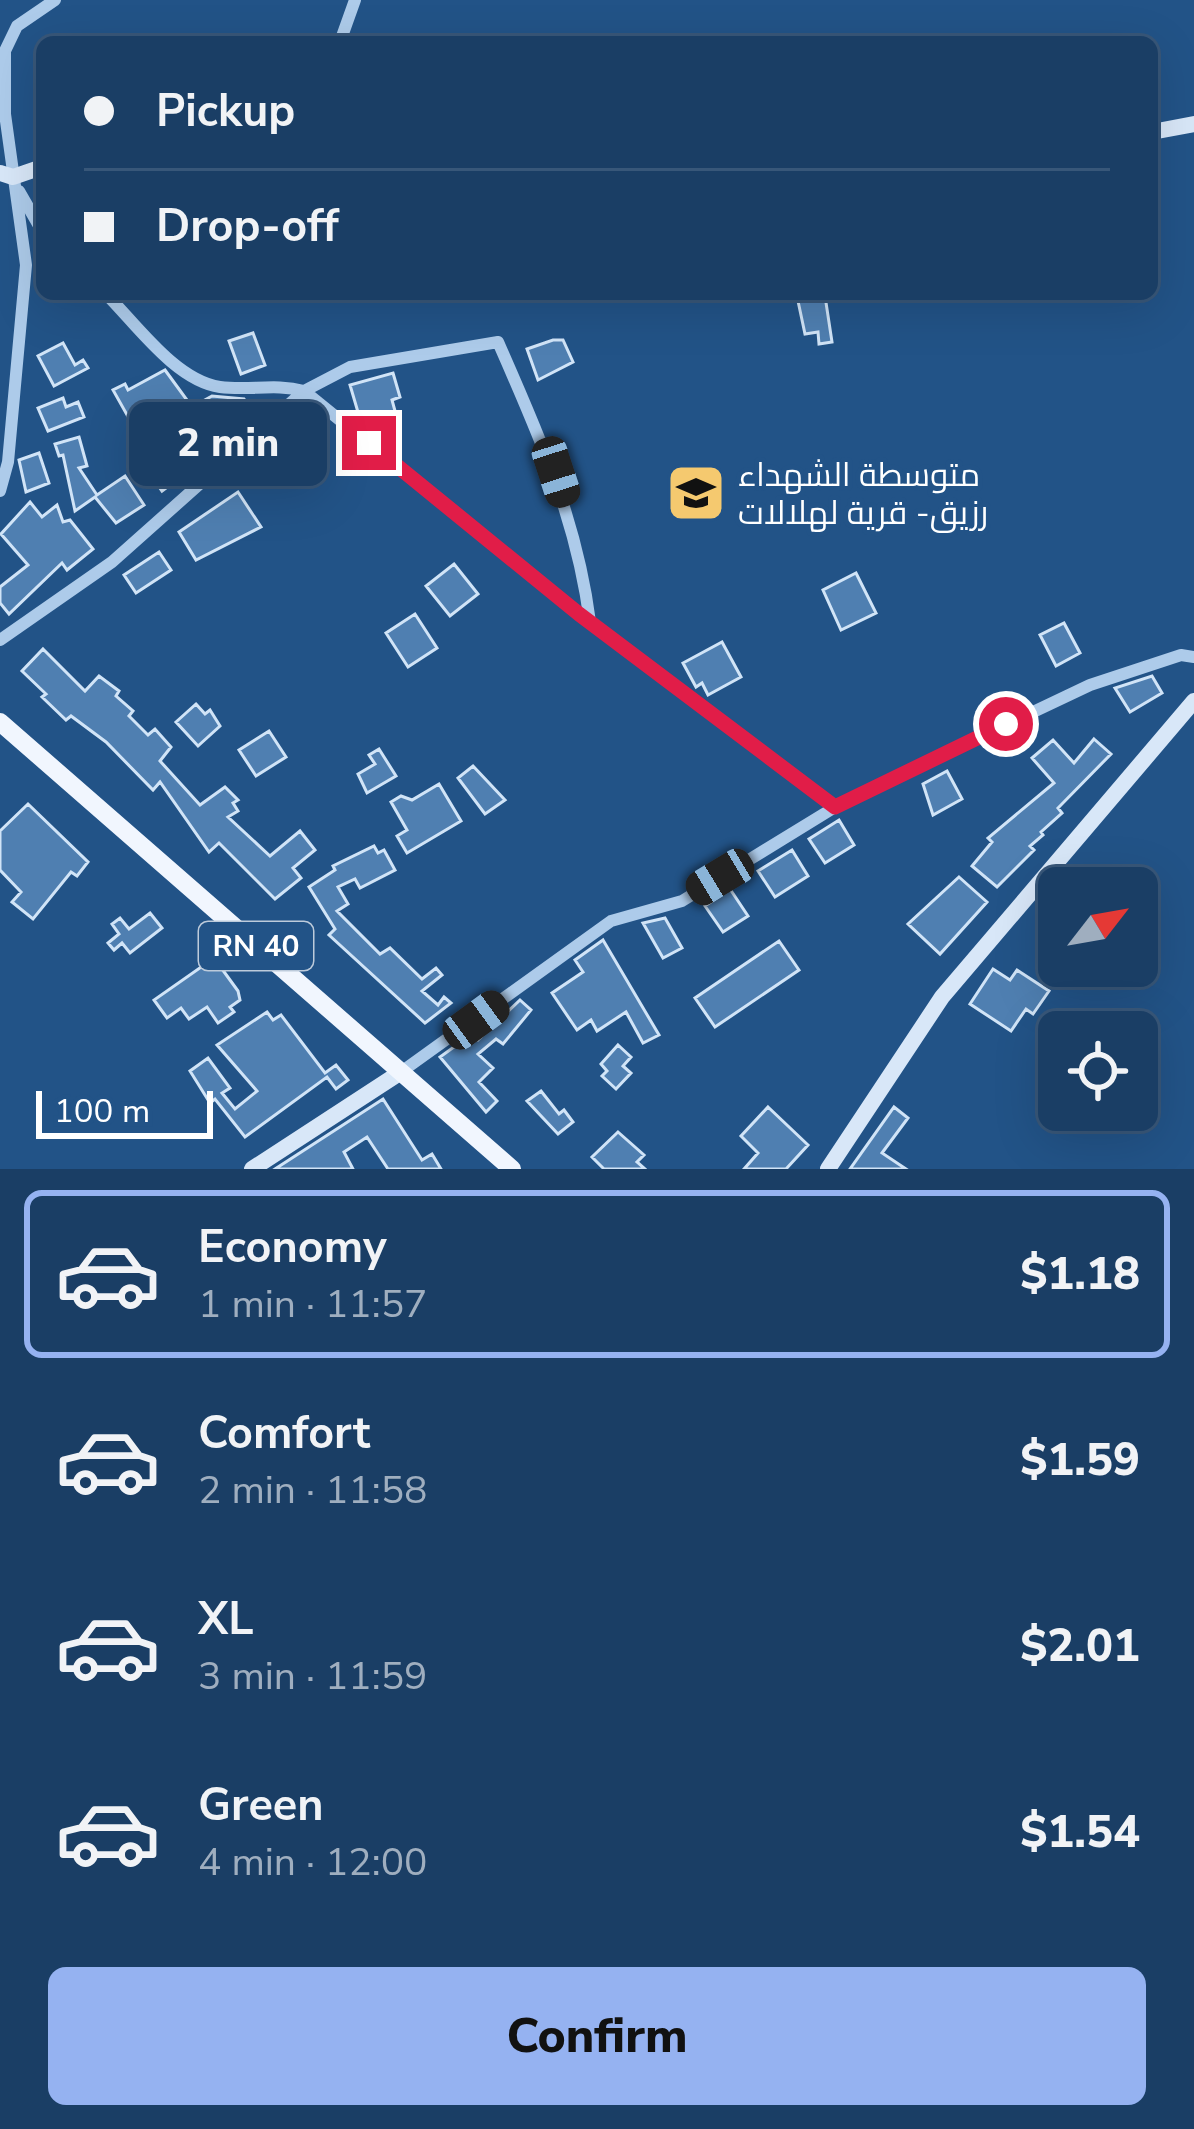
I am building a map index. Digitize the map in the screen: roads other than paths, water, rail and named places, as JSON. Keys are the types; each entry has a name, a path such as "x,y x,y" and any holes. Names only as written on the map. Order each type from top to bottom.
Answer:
{"main road":[{"name":"RN 40","path":"0,722 512,1169"}],"street":[{"path":"0,491 8,462 26,265 6,175 5,51 17,26 56,0"},
{"path":"342,36 355,0"},
{"path":"1158,130 1194,124"},
{"path":"6,175 36,168"},
{"path":"6,175 36,222"},
{"path":"112,300 190,376 219,387 280,384 304,392 590,622 835,807"},
{"path":"0,640 112,562 304,392 350,367 498,342 556,472 581,551 590,622"},
{"path":"251,1169 401,1072 611,921 682,901 835,807 1090,685 1181,655 1194,657"},
{"path":"828,1169 942,997 1194,701"}],"place":[{"name":"متوسطة الشهداء رزيق- قرية لهلالات","path":"696,493"}]}
